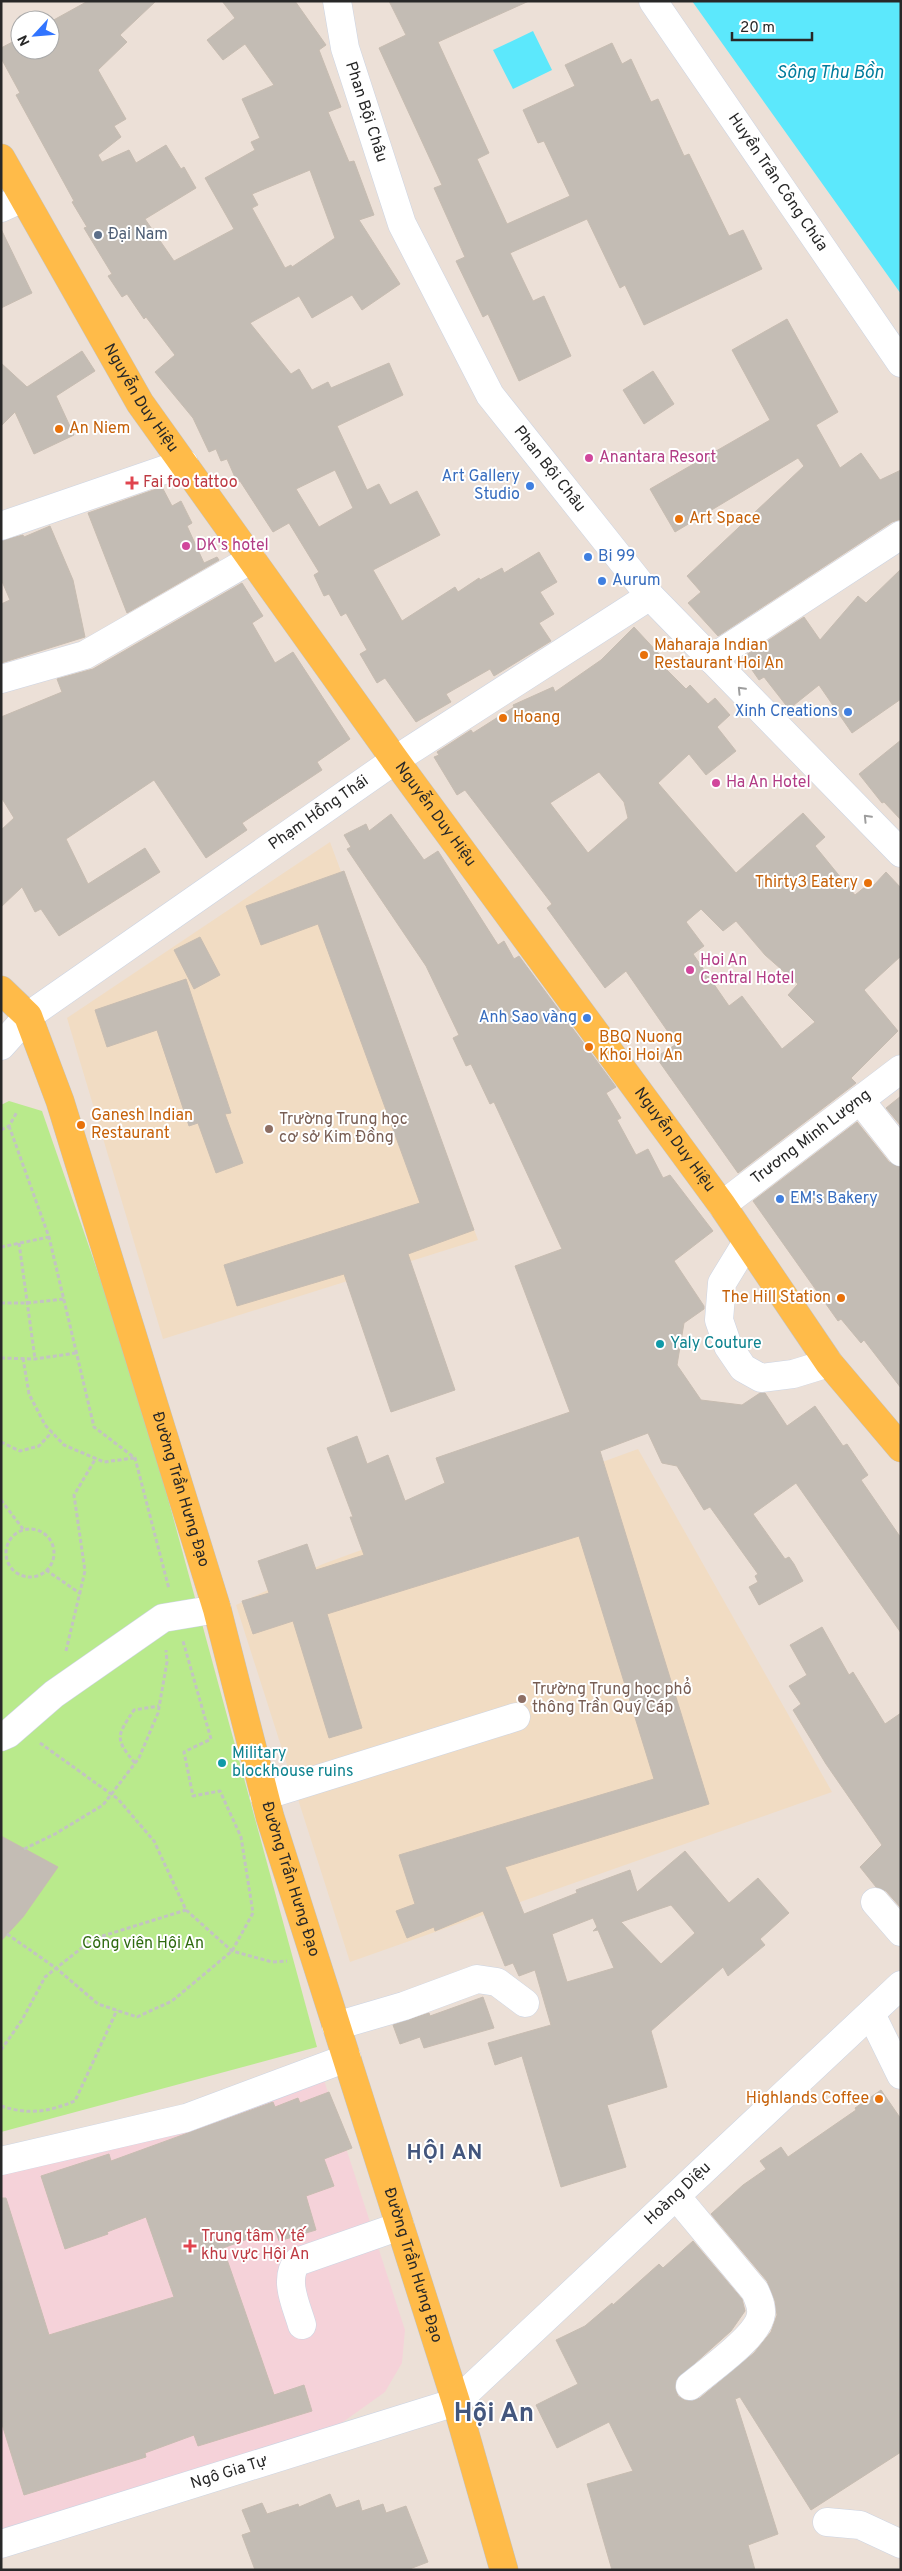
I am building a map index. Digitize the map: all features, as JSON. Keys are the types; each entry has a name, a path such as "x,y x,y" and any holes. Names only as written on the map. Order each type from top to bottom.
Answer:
{"main road":[{"name":"Nguyễn Duy Hiệu","path":"1,158 12,203 140,403 395,760 722,1205 829,1363 901,1448"},
{"path":"1,990 28,1016"},
{"name":"Đường Trần Hưng Đạo","path":"28,1016 60,1101 217,1608 264,1796 456,2402 504,2570"}],"street":[{"name":"Phan Bội Châu","path":"336,1 345,48 402,224 490,395 650,596 901,853"},
{"name":"Huyền Trân Công Chúa","path":"653,1 901,363"},
{"path":"1,526 184,463"},
{"path":"711,660 901,535"},
{"path":"3,676 85,654 252,559"},
{"name":"Phạm Hồng Thái","path":"1,1046 28,1016 395,760 650,596"},
{"name":"Trương Minh Lượng","path":"722,1205 901,1069"},
{"path":"860,1100 901,1152"},
{"path":"747,1242 722,1283 719,1320 728,1346 743,1368 761,1378 793,1374 829,1363"},
{"path":"9,1732 54,1694 169,1617 217,1608"},
{"path":"264,1796 516,1717"},
{"path":"875,1902 901,1932"},
{"path":"336,2026 404,2006 477,1979 497,1982 525,2003"},
{"name":"Hoàng Diệu","path":"456,2402 901,1985"},
{"path":"871,2014 901,2075"},
{"path":"1,2161 186,2118 347,2058"},
{"path":"676,2196 755,2291 761,2306 759,2320 748,2336 690,2386"},
{"path":"302,2325 290,2281 291,2270 296,2262 400,2226"},
{"name":"Ngô Gia Tự","path":"1,2544 456,2402"},
{"path":"827,2522 860,2525 901,2544"}],"path":[{"path":"1,1130 9,1126 17,1112"},
{"path":"7,1934 56,1968 98,2004 138,2016 172,2001 232,1951 252,1912 241,1836 220,1790 193,1796 184,1752 211,1739 169,1617 134,1458 94,1427 49,1237 9,1126"},
{"path":"1,1247 49,1237"},
{"path":"19,1243 35,1358"},
{"path":"1,1303 27,1303 64,1299"},
{"path":"1,1358 35,1358 76,1353"},
{"path":"23,1358 29,1394 45,1425 64,1445 104,1462 134,1458"},
{"path":"1,1442 20,1451 39,1446 52,1432"},
{"path":"54,1694 81,1594 84,1571 74,1494 96,1458"},
{"path":"1,1500 23,1529"},
{"path":"23,1529 39,1530 50,1541 54,1556 46,1570 32,1577 17,1573 11,1568 7,1561 7,1545 10,1538 23,1529"},
{"path":"46,1570 81,1594"},
{"path":"24,1849 55,1834 103,1805 143,1749 159,1706 167,1662 169,1617"},
{"path":"134,1763 121,1747 120,1732 134,1710 159,1706"},
{"path":"9,1732 111,1794 154,1841 186,1910 232,1951 272,1962 291,1961"},
{"path":"1,2050 22,2020 45,1977 93,1938 186,1910"},
{"path":"1,2106 21,2112 56,2109 75,2101 117,2010"}],"shaded area":[{"name":"Trường Trung học cơ sở Kim Đồng","path":"330,842 478,1240 163,1339 67,1018"},
{"name":"Trường Trung học phổ thông Trần Quý Cáp","path":"638,1449 832,1792 350,1962 236,1605 323,1564"},
{"name":"Trung tâm Y tế khu vực Hội An","path":"324,2080 405,2330 402,2363 385,2392 336,2427 1,2531 1,2162"}],"green space":[{"name":"Công viên Hội An","path":"9,1101 42,1111 138,1388 317,2047 1,2132 1,1105"}],"water":[{"name":"Sông Thu Bồn","path":"692,1 901,1 901,294"},
{"path":"533,31 552,70 513,89 493,50"}],"building":[{"path":"88,1 156,1 120,35 127,42 98,70 126,119 114,126 121,137 98,155 102,162 129,150 136,163 166,145 181,169 184,167 196,188 145,219 174,261 234,229 205,178 255,150 251,142 260,138 242,99 274,85 245,44 223,60 207,40 235,18 222,1 295,1 326,45 319,50 341,107 328,112 349,162 354,161 374,215 359,220 400,284 362,310 352,295 312,318 299,296 250,323 291,374 299,369 312,390 328,382 331,388 389,363 403,395 337,426 367,490 379,484 390,505 417,491 440,535 373,570 402,621 455,587 458,592 479,578 480,580 502,568 504,573 539,552 557,582 540,592 554,614 539,623 551,641 494,676 490,669 446,694 451,702 416,722 385,678 377,683 360,654 367,650 346,613 341,616 329,594 324,596 314,575 319,572 289,523 273,532 240,481 237,482 227,459 221,461 216,449 209,452 193,418 155,372 175,355 146,317 144,319 127,294 122,297 108,276 112,274 84,228 87,227 72,202 74,201 16,95 20,93 1,58 1,48 10,43 10,60 60,60 60,16","holes":["310,170 335,238 292,267 291,265 285,268 252,208 258,205 252,194","335,470 353,508 319,527 296,489"]},
{"path":"389,1 529,1 438,42 489,153 477,159 507,224 570,196 544,141 538,143 523,110 575,86 565,65 612,43 622,64 631,59 651,102 658,99 684,156 689,154 729,236 743,230 762,269 644,325 625,285 620,288 587,219 510,253 533,301 544,296 571,356 519,381 488,314 483,317 456,261 465,257 434,188 442,185 379,48 406,35"},
{"path":"1,229 32,293 1,308"},
{"path":"787,319 838,412 816,425 840,468 861,453 880,480 901,470 901,519 892,522 718,636 688,603 701,592 687,576 804,466 798,458 675,532 650,489 770,420 732,350"},
{"path":"82,351 95,371 56,396 74,435 34,454 15,412 1,426 1,363 27,387"},
{"path":"653,371 674,404 644,424 623,390"},
{"path":"162,487 172,506 181,501 192,523 187,526 204,563 217,557 219,560 127,613 88,513"},
{"path":"50,526 73,580 85,637 1,663 1,604 10,600 1,579 1,541 23,535 24,537"},
{"path":"901,569 901,699 852,733 819,685 789,709 764,677 759,680 743,657 804,617 820,640 858,596 866,603"},
{"path":"242,583 263,616 252,623 275,663 293,652 350,739 317,762 322,770 242,823 247,830 206,858 154,780 66,839 88,884 145,848 160,872 59,936 41,909 35,912 22,887 1,907 1,830 14,818 1,797 1,717 62,692 57,679 93,669"},
{"path":"634,627 660,655 656,659 686,689 690,685 708,704 715,698 730,715 717,727 736,751 706,775 689,754 658,783 736,873 803,813 825,837 815,846 855,895 871,882 874,885 886,872 901,888 901,956 864,990 898,1031 851,1078 856,1083 738,1173 656,1057 675,1045 675,1042 626,971 605,988 547,908 552,904 465,790 457,795 434,757 439,755 437,752 471,730 473,733 514,707 513,705 553,687 555,692 601,660","holes":["599,772 624,802 628,818 588,853 550,803","701,909 723,931 736,921 765,955 798,984 788,995 815,1022 782,1049 742,996 729,1006 693,954 704,946 686,922"]},
{"path":"901,740 901,820 884,802 882,803 859,774"},
{"path":"391,814 424,860 438,851 498,945 504,941 514,959 519,956 616,1087 606,1093 621,1118 617,1120 636,1155 648,1149 663,1178 670,1175 713,1231 674,1261 704,1306 704,1309 684,1323 677,1365 701,1400 742,1405 760,1393 765,1393 787,1426 815,1406 843,1446 847,1444 868,1475 861,1480 901,1538 901,1633 796,1483 753,1514 785,1559 789,1557 803,1581 759,1605 749,1587 758,1582 755,1576 758,1574 710,1507 704,1510 677,1466 662,1463 648,1433 600,1451 709,1804 505,1867 524,1914 577,1893 576,1890 630,1870 637,1892 685,1851 729,1903 758,1878 789,1913 760,1939 765,1945 728,1976 723,1967 651,2031 667,2087 607,2105 626,2167 561,2187 522,2056 495,2065 488,2043 551,2025 535,1970 519,1976 513,1963 505,1966 483,1911 435,1931 434,1927 407,1938 396,1911 415,1904 399,1855 654,1779 579,1536 327,1614 362,1728 329,1738 293,1621 253,1634 242,1601 269,1593 258,1561 307,1544 316,1570 364,1555 350,1517 353,1517 327,1448 357,1436 367,1464 388,1455 405,1501 445,1483 436,1458 570,1412 515,1266 562,1249 494,1102 490,1104 471,1064 466,1066 453,1038 459,1035 426,966 347,849 351,847 344,835 366,824 369,831","holes":["671,1905 695,1933 661,1964 621,1922","593,1918 597,1927 593,1931 598,1930 614,1968 567,1982 552,1934"]},
{"path":"344,871 474,1230 408,1254 455,1390 391,1412 344,1274 237,1306 224,1265 420,1203 318,924 261,945 246,906"},
{"path":"200,937 220,975 194,989 174,950"},
{"path":"186,979 231,1113 225,1114 243,1163 216,1173 198,1123 189,1126 157,1030 107,1047 95,1010"},
{"path":"901,1096 901,1126 886,1108"},
{"path":"857,1122 889,1162 901,1167 901,1388 864,1340 861,1343 841,1319 838,1321 753,1201"},
{"path":"822,1627 849,1675 853,1672 885,1724 901,1713 901,1908 886,1891 876,1887 860,1867 882,1845 826,1764 793,1710 801,1704 789,1686 807,1675 790,1645"},
{"path":"1,1836 58,1867 23,1917 1,1941"},
{"path":"483,1997 494,2028 424,2048 420,2037 400,2044 393,2025 429,2013 430,2016"},
{"path":"881,2090 901,2119 901,2452 811,2510 740,2397 735,2399 778,2534 748,2545 755,2570 612,2570 587,2484 633,2471 609,2422 557,2448 536,2405 578,2384 556,2340 585,2326 612,2303 613,2305 659,2264 663,2268 693,2241 742,2299 745,2311 731,2331 676,2380 675,2388 678,2396 684,2400 692,2401 700,2398 754,2353 771,2332 777,2315 775,2301 767,2281 711,2214 743,2185 766,2169 760,2161 781,2147 788,2157 856,2110 855,2108"},
{"path":"329,2092 352,2148 324,2159 334,2186 306,2196 316,2230 279,2241 275,2229 223,2248 274,2395 304,2385 312,2411 198,2446 194,2435 145,2453 146,2457 24,2495 1,2421 1,2198 6,2198 49,2335 174,2297 146,2217 107,2232 108,2234 65,2249 41,2176 109,2154 111,2161 273,2102 275,2107 298,2098 300,2103"},
{"path":"330,2494 336,2508 359,2500 362,2511 383,2504 386,2513 406,2506 428,2562 407,2570 255,2570 242,2535 251,2532 242,2510 262,2503 267,2514 298,2504 299,2507"}],"place":[{"name":"Đại Nam","path":"98,235"},
{"name":"An Niem","path":"59,429"},
{"name":"Anantara Resort","path":"589,458"},
{"name":"Fai foo tattoo","path":"132,483"},
{"name":"Art Gallery Studio","path":"530,486"},
{"name":"Art Space","path":"679,519"},
{"name":"DK's hotel","path":"186,546"},
{"name":"Bi 99","path":"588,557"},
{"name":"Aurum","path":"602,581"},
{"name":"Maharaja Indian Restaurant Hoi An","path":"644,655"},
{"name":"Xinh Creations","path":"848,712"},
{"name":"Hoang","path":"503,718"},
{"name":"Ha An Hotel","path":"716,783"},
{"name":"Thirty3 Eatery","path":"868,883"},
{"name":"Hoi An Central Hotel","path":"690,970"},
{"name":"Anh Sao vàng","path":"587,1018"},
{"name":"BBQ Nuong Khoi Hoi An","path":"589,1047"},
{"name":"Ganesh Indian Restaurant","path":"81,1125"},
{"name":"Trường Trung học cơ sở Kim Đồng","path":"269,1129"},
{"name":"EM's Bakery","path":"780,1199"},
{"name":"The Hill Station","path":"841,1298"},
{"name":"Yaly Couture","path":"660,1344"},
{"name":"Trường Trung học phổ thông Trần Quý Cáp","path":"522,1699"},
{"name":"Military blockhouse ruins","path":"222,1763"},
{"name":"Highlands Coffee","path":"879,2099"},
{"name":"Trung tâm Y tế khu vực Hội An","path":"190,2246"}],"district":[{"name":"HỘI AN","path":"445,2153"},
{"name":"Hội An","path":"494,2414"}]}
